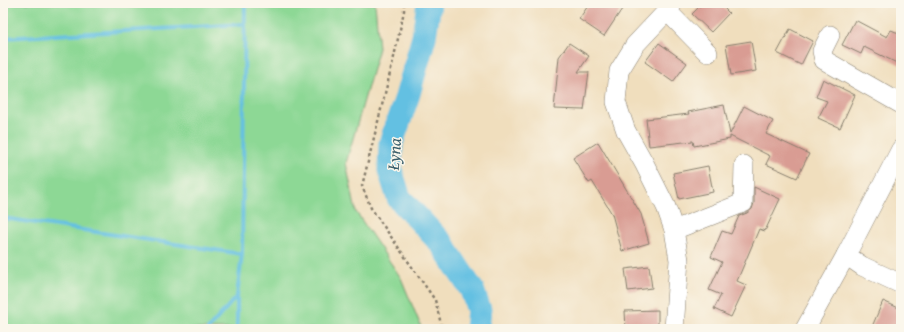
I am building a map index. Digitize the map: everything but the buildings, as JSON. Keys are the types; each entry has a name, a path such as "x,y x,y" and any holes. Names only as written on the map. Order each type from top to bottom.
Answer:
{"street":[{"path":"674,329 679,260 674,230 666,208 644,163 626,131 616,102 619,71 635,45 670,7 708,53"},
{"path":"830,36 822,51 824,60 901,104"},
{"path":"805,329 846,255 901,149"},
{"path":"674,230 742,203 744,166"},
{"path":"846,255 862,266 901,284"}],"path":[{"path":"404,3 404,11 394,57 362,186 371,208 435,300 442,324 441,329"}],"green space":[{"path":"3,3 375,3 379,48 346,163 356,212 401,278 422,329 3,329"}],"waterway":[{"path":"208,329 237,296 242,254 245,3"},
{"name":"Łyna","path":"429,3 424,37 407,97 391,143 390,170 399,198 442,244 472,290 479,310 477,329"},
{"path":"3,38 245,24"},
{"path":"3,218 242,254"},
{"path":"237,296 237,329"}]}
